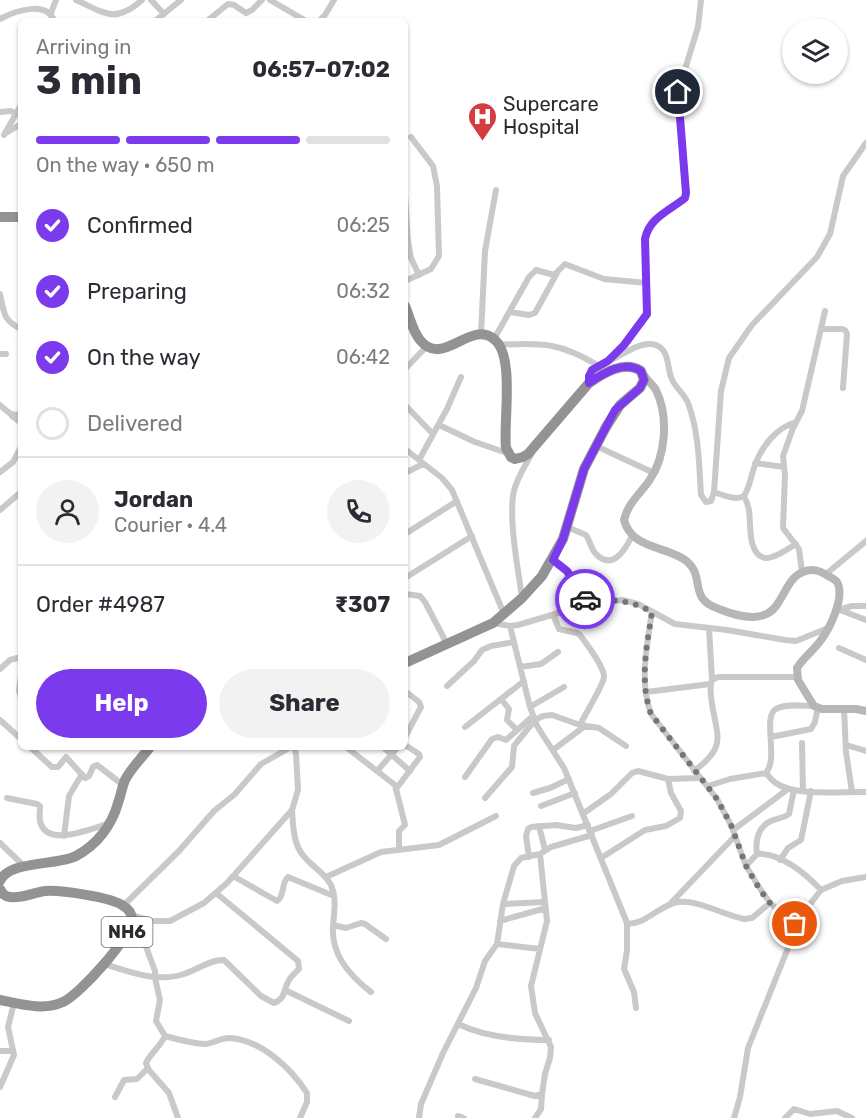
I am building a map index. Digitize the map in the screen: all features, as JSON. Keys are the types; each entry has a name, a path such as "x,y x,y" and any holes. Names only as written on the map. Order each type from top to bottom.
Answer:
{"highway":[{"path":"0,217 18,217"},
{"path":"408,313 418,338 428,346 447,349 473,335 482,334 497,342 506,378 505,441 511,457 519,459 528,454 589,383 601,375 626,367 636,368 644,375 640,388 615,410 596,446 582,476 567,527 553,560 542,576 522,598 493,623 408,662"},
{"path":"0,881 3,875 25,866 70,859 88,849 111,823 123,784 145,750"},
{"name":"NH6","path":"0,889 6,896 12,897 57,891 108,900 123,906 131,915 128,931 104,964 80,991 63,1002 42,1006 0,1000"}],"street":[{"path":"53,18 51,12 57,0"},
{"path":"76,0 103,12 118,15 130,11 142,0"},
{"path":"152,0 164,14"},
{"path":"159,18 181,0"},
{"path":"211,18 228,4 246,13 262,0"},
{"path":"270,0 301,18"},
{"path":"322,18 334,0"},
{"path":"608,361 624,345 647,314 645,239 647,229 653,221 685,198 677,98 681,78 698,27 701,3 710,0"},
{"path":"0,19 23,8 51,12"},
{"path":"2,136 18,110"},
{"path":"0,112 11,111 16,114"},
{"path":"2,136 18,126"},
{"path":"408,280 431,269 439,256 437,186 433,166 411,137"},
{"path":"589,383 590,374 608,361 645,344 661,347 666,354 671,378 687,399 694,421 703,500 711,501 714,492 721,391 729,358 758,318 817,257 830,234 843,176 866,143"},
{"path":"482,334 485,251 496,190"},
{"path":"408,238 411,258 419,275"},
{"path":"510,312 529,315 535,313 557,273 565,264 604,279 647,282"},
{"path":"557,273 536,270 533,272 510,312 497,342 552,345 566,349 599,366"},
{"path":"0,294 5,317 18,326"},
{"path":"802,572 801,554 783,528 783,456 802,411 825,311"},
{"path":"821,329 842,329 847,334 843,388"},
{"path":"408,366 428,346"},
{"path":"644,375 655,390 661,408 662,454 654,473 626,512 624,520 632,536 644,543 672,552 687,561 694,568 699,594 706,604 735,614 765,615 773,609 802,572 812,569 836,580 839,586 837,610 829,628 797,668 797,677 816,707 815,722 811,729 771,737"},
{"path":"408,470 421,462 460,377"},
{"path":"0,405 18,420"},
{"path":"408,408 433,434"},
{"path":"12,415 18,415"},
{"path":"796,422 778,430 765,446 755,463 744,496 749,510 751,539 760,555 770,557 796,544"},
{"path":"439,424 475,442 508,453"},
{"path":"522,598 513,516 514,492 535,446"},
{"path":"596,446 654,473"},
{"path":"408,451 447,484 457,501 504,614"},
{"path":"0,472 13,462 18,453"},
{"path":"755,463 784,467"},
{"path":"714,492 736,498 744,496"},
{"path":"0,510 18,495"},
{"path":"408,532 457,501"},
{"path":"567,527 586,535 596,553 606,559 613,559 622,554 632,536"},
{"path":"408,576 472,536"},
{"path":"826,574 866,541"},
{"path":"553,560 567,571 589,604"},
{"path":"408,594 420,596 425,602 447,644"},
{"path":"493,623 510,626 527,623 589,604 623,600 638,604 675,624 796,640 829,628"},
{"path":"837,610 852,606 866,606"},
{"path":"837,610 866,620"},
{"path":"652,612 645,661 646,692 651,714 699,778 708,786 734,833 746,866 770,903 795,924"},
{"path":"553,615 559,629 580,635 604,676 583,725 553,750"},
{"path":"510,626 534,718 575,792 627,923 624,969 634,992 636,1008"},
{"path":"694,771 710,759 718,745 711,682 709,628"},
{"path":"447,686 474,661 482,650 514,642"},
{"path":"838,648 866,660"},
{"path":"520,667 541,664 558,652"},
{"path":"0,669 10,660 18,658"},
{"path":"646,692 711,682 718,677 797,677"},
{"path":"465,727 524,681"},
{"path":"530,707 564,687"},
{"path":"408,693 419,702 420,707 408,731"},
{"path":"501,699 509,709 507,720 518,730"},
{"path":"708,786 730,779 766,773 772,762 771,721 775,709 816,707 866,711"},
{"path":"844,709 852,792"},
{"path":"465,777 492,739 498,737 506,740 534,718 552,715 599,728 626,747"},
{"path":"485,798 512,767 514,746 534,718"},
{"path":"0,720 18,736"},
{"path":"802,743 803,791"},
{"path":"846,746 866,751"},
{"path":"396,789 420,757 408,747"},
{"path":"33,750 52,767 58,767 66,757 87,778 93,767 98,765 123,784"},
{"path":"123,906 179,851 214,811 243,786 261,764 287,750"},
{"path":"131,915 152,921 170,921 204,903 233,876 291,810 298,790 292,750"},
{"path":"350,750 392,781 396,789 405,825 399,831 399,850"},
{"path":"386,750 410,771"},
{"path":"378,770 396,750"},
{"path":"584,813 611,794 632,773 645,772 668,778 699,778"},
{"path":"766,773 776,783 791,789 866,792"},
{"path":"64,836 69,796 81,774"},
{"path":"601,858 645,830 666,826 681,816 681,811 671,793 668,778"},
{"path":"533,793 550,789 569,779"},
{"path":"627,923 636,923 671,903 734,833 791,789"},
{"path":"757,854 756,842 760,831 766,824 789,814 791,789"},
{"path":"780,860 788,848 802,837 810,791"},
{"path":"541,806 575,792"},
{"path":"7,798 38,804 40,822 45,831 54,836 64,836 111,823"},
{"path":"291,810 299,850 326,877 334,896 335,950 347,969 371,992"},
{"path":"326,877 372,854 439,845 496,816"},
{"path":"419,1118 421,1104 476,988 484,961 497,944 503,903 517,861 543,852 590,830 632,816"},
{"path":"529,857 527,831 531,827 556,825 590,830"},
{"path":"535,1118 540,1112 543,1080 551,1052 549,1040 535,1013 531,986 546,929 543,852 539,826"},
{"path":"0,843 25,866"},
{"path":"746,866 757,854 766,854 802,871 821,890"},
{"path":"233,876 274,901 281,898 285,880 288,877 334,896"},
{"path":"734,1118 748,1048 788,948 795,924 821,890 842,881 866,877"},
{"path":"104,964 155,978 182,975 221,959 232,965 261,996 274,1003 280,1000 289,980 299,969 298,961 216,893"},
{"path":"671,903 688,902 744,919 759,914 770,903"},
{"path":"503,903 546,905"},
{"path":"500,921 546,905"},
{"path":"333,925 346,928 361,923 365,924 386,939"},
{"path":"128,931 144,944 155,971 160,1000 156,1021 165,1036 205,1044 231,1038 249,1042 265,1050 279,1061 307,1093 307,1101 300,1118"},
{"path":"497,944 540,949"},
{"path":"286,990 349,1021"},
{"path":"0,1086 13,1061 8,1027 14,1003"},
{"path":"458,1024 486,1034 549,1040"},
{"path":"165,1036 159,1048 147,1060 148,1068 169,1093 178,1118"},
{"path":"0,1051 13,1051"},
{"path":"115,1097 124,1080 137,1079 148,1068"},
{"path":"475,1079 535,1096 542,1094"},
{"path":"785,1118 794,1108 810,1114 837,1111 852,1118"}],"way so far":[{"path":"585,599 589,604 623,600 638,604 652,612 645,661 646,698 651,714 717,799 731,825 746,866 760,890 770,903 795,924"}],"place":[{"name":"Supercare Hospital","path":"482,142"}],"route":[{"path":"585,599 567,571 553,560 563,539 584,469 615,410 640,388 644,380 641,371 632,367 617,368 589,383 589,376 592,370 608,361 624,345 647,314 645,239 647,229 653,221 685,198 678,92"}]}
